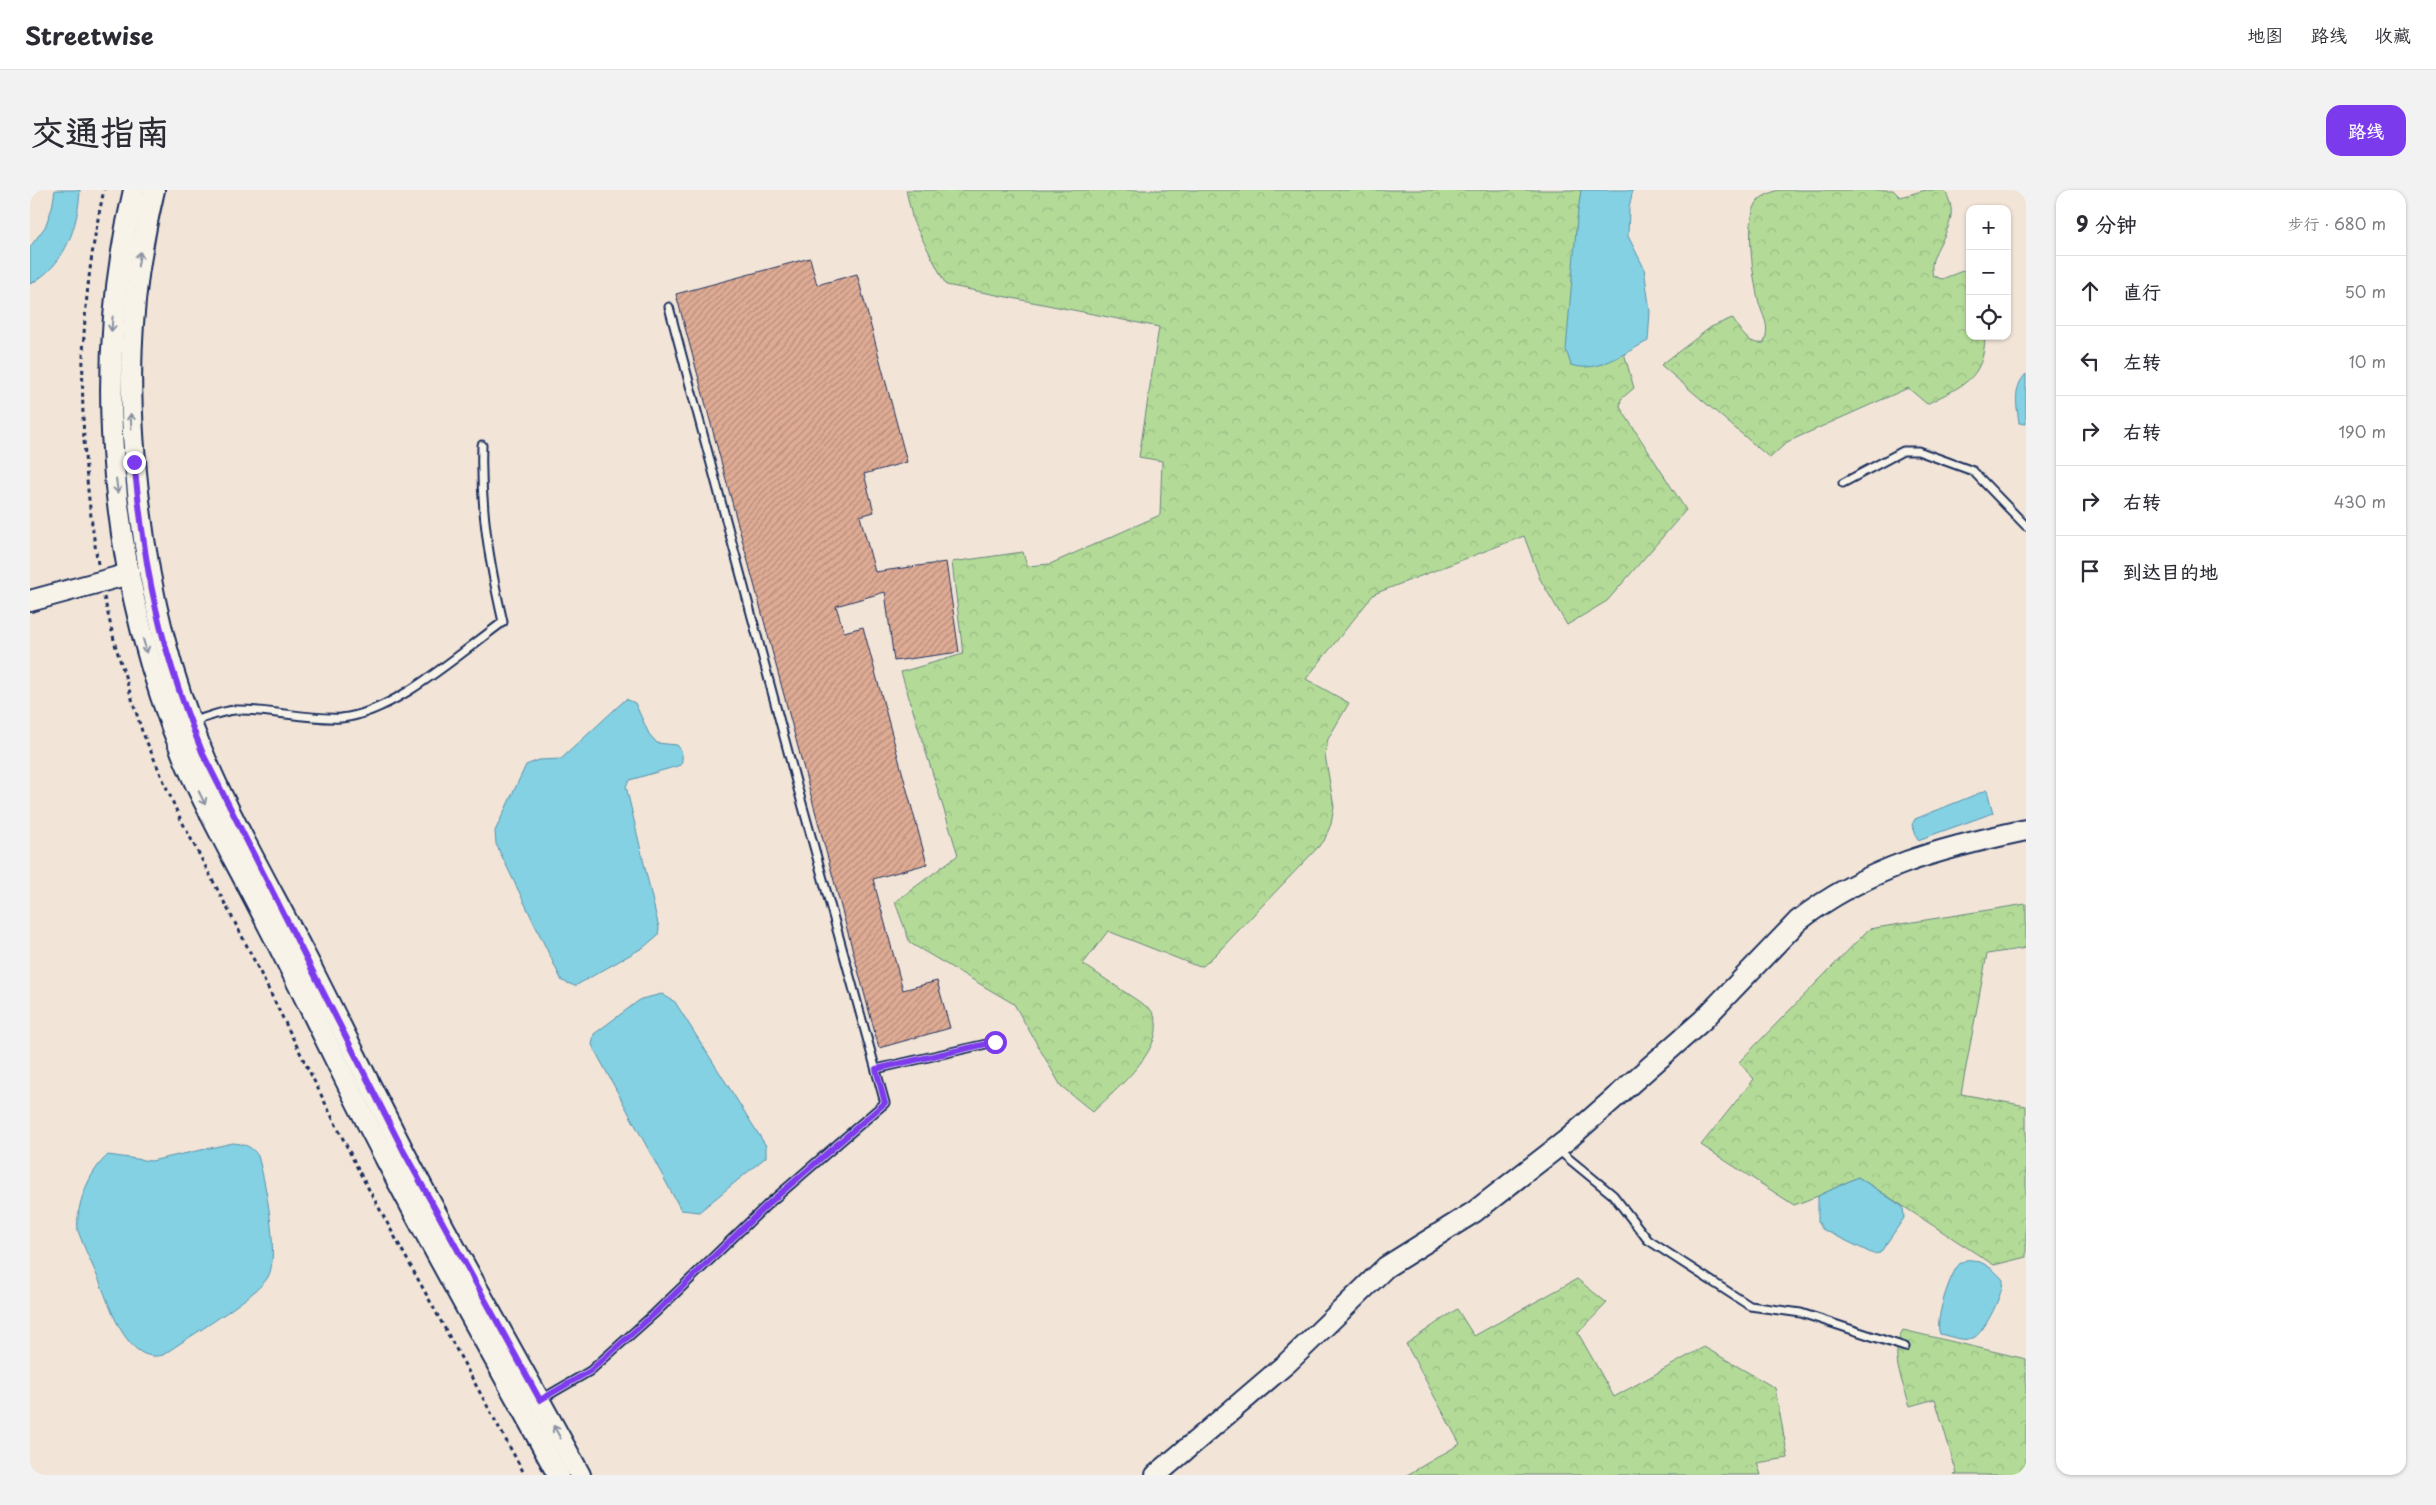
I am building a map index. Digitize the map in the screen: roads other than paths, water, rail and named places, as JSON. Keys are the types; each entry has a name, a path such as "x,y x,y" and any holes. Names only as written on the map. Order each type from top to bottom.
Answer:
{"main road":[{"path":"134,190 115,294 110,376 114,464 129,574 142,637 155,680 185,761 204,801 271,929 387,1162 558,1475"},
{"path":"154,190 134,296 129,376 130,419 134,462 152,590 173,674 190,722 221,792 288,920 404,1152 580,1475"},
{"path":"30,601 129,574"},
{"path":"1156,1475 1287,1363 1386,1267 1474,1212 1556,1148 1703,1020 1798,921 1811,910 1841,892 1910,859 1955,845 2026,830"}],"lane":[{"path":"540,1400 590,1371 654,1314 767,1205 885,1103 800,798 669,307"},
{"path":"190,722 234,710 327,718 343,718 370,712 398,698 503,622 485,539 482,506 482,444"},
{"path":"1843,483 1903,451 1918,451 1973,472 2026,526"},
{"path":"876,1069 995,1042"},
{"path":"1556,1148 1613,1195 1648,1240 1750,1306 1801,1313 1905,1347"}],"water":[{"path":"55,190 80,190 73,231 61,256 52,267 30,284 30,247 45,227 52,208"},
{"path":"1581,190 1633,190 1629,207 1628,236 1644,268 1650,312 1648,341 1621,356 1591,367 1571,365 1566,350"},
{"path":"2026,374 2026,424 2019,423 2016,397 2019,385"},
{"path":"626,699 635,703 649,734 657,743 677,745 682,754 681,765 630,780 626,786 659,928 658,935 644,947 575,986 562,981 496,844 495,831 526,765 539,760 561,759"},
{"path":"1987,790 1993,813 1918,840 1912,825 1915,819"},
{"path":"662,994 675,1002 766,1146 766,1157 699,1212 681,1210 592,1045 594,1034 641,999"},
{"path":"233,1143 247,1146 258,1156 272,1236 271,1267 268,1277 262,1285 236,1306 163,1355 150,1356 139,1351 130,1343 122,1331 83,1244 78,1231 78,1222 81,1201 85,1190 95,1170 108,1155 151,1161"},
{"path":"1858,1177 1903,1207 1904,1218 1880,1253 1873,1254 1822,1229 1818,1221 1818,1196"},
{"path":"1966,1260 1982,1263 1996,1272 2003,1280 2000,1294 1989,1319 1979,1333 1971,1339 1940,1334 1939,1328 1943,1300 1950,1280 1958,1266"}]}
